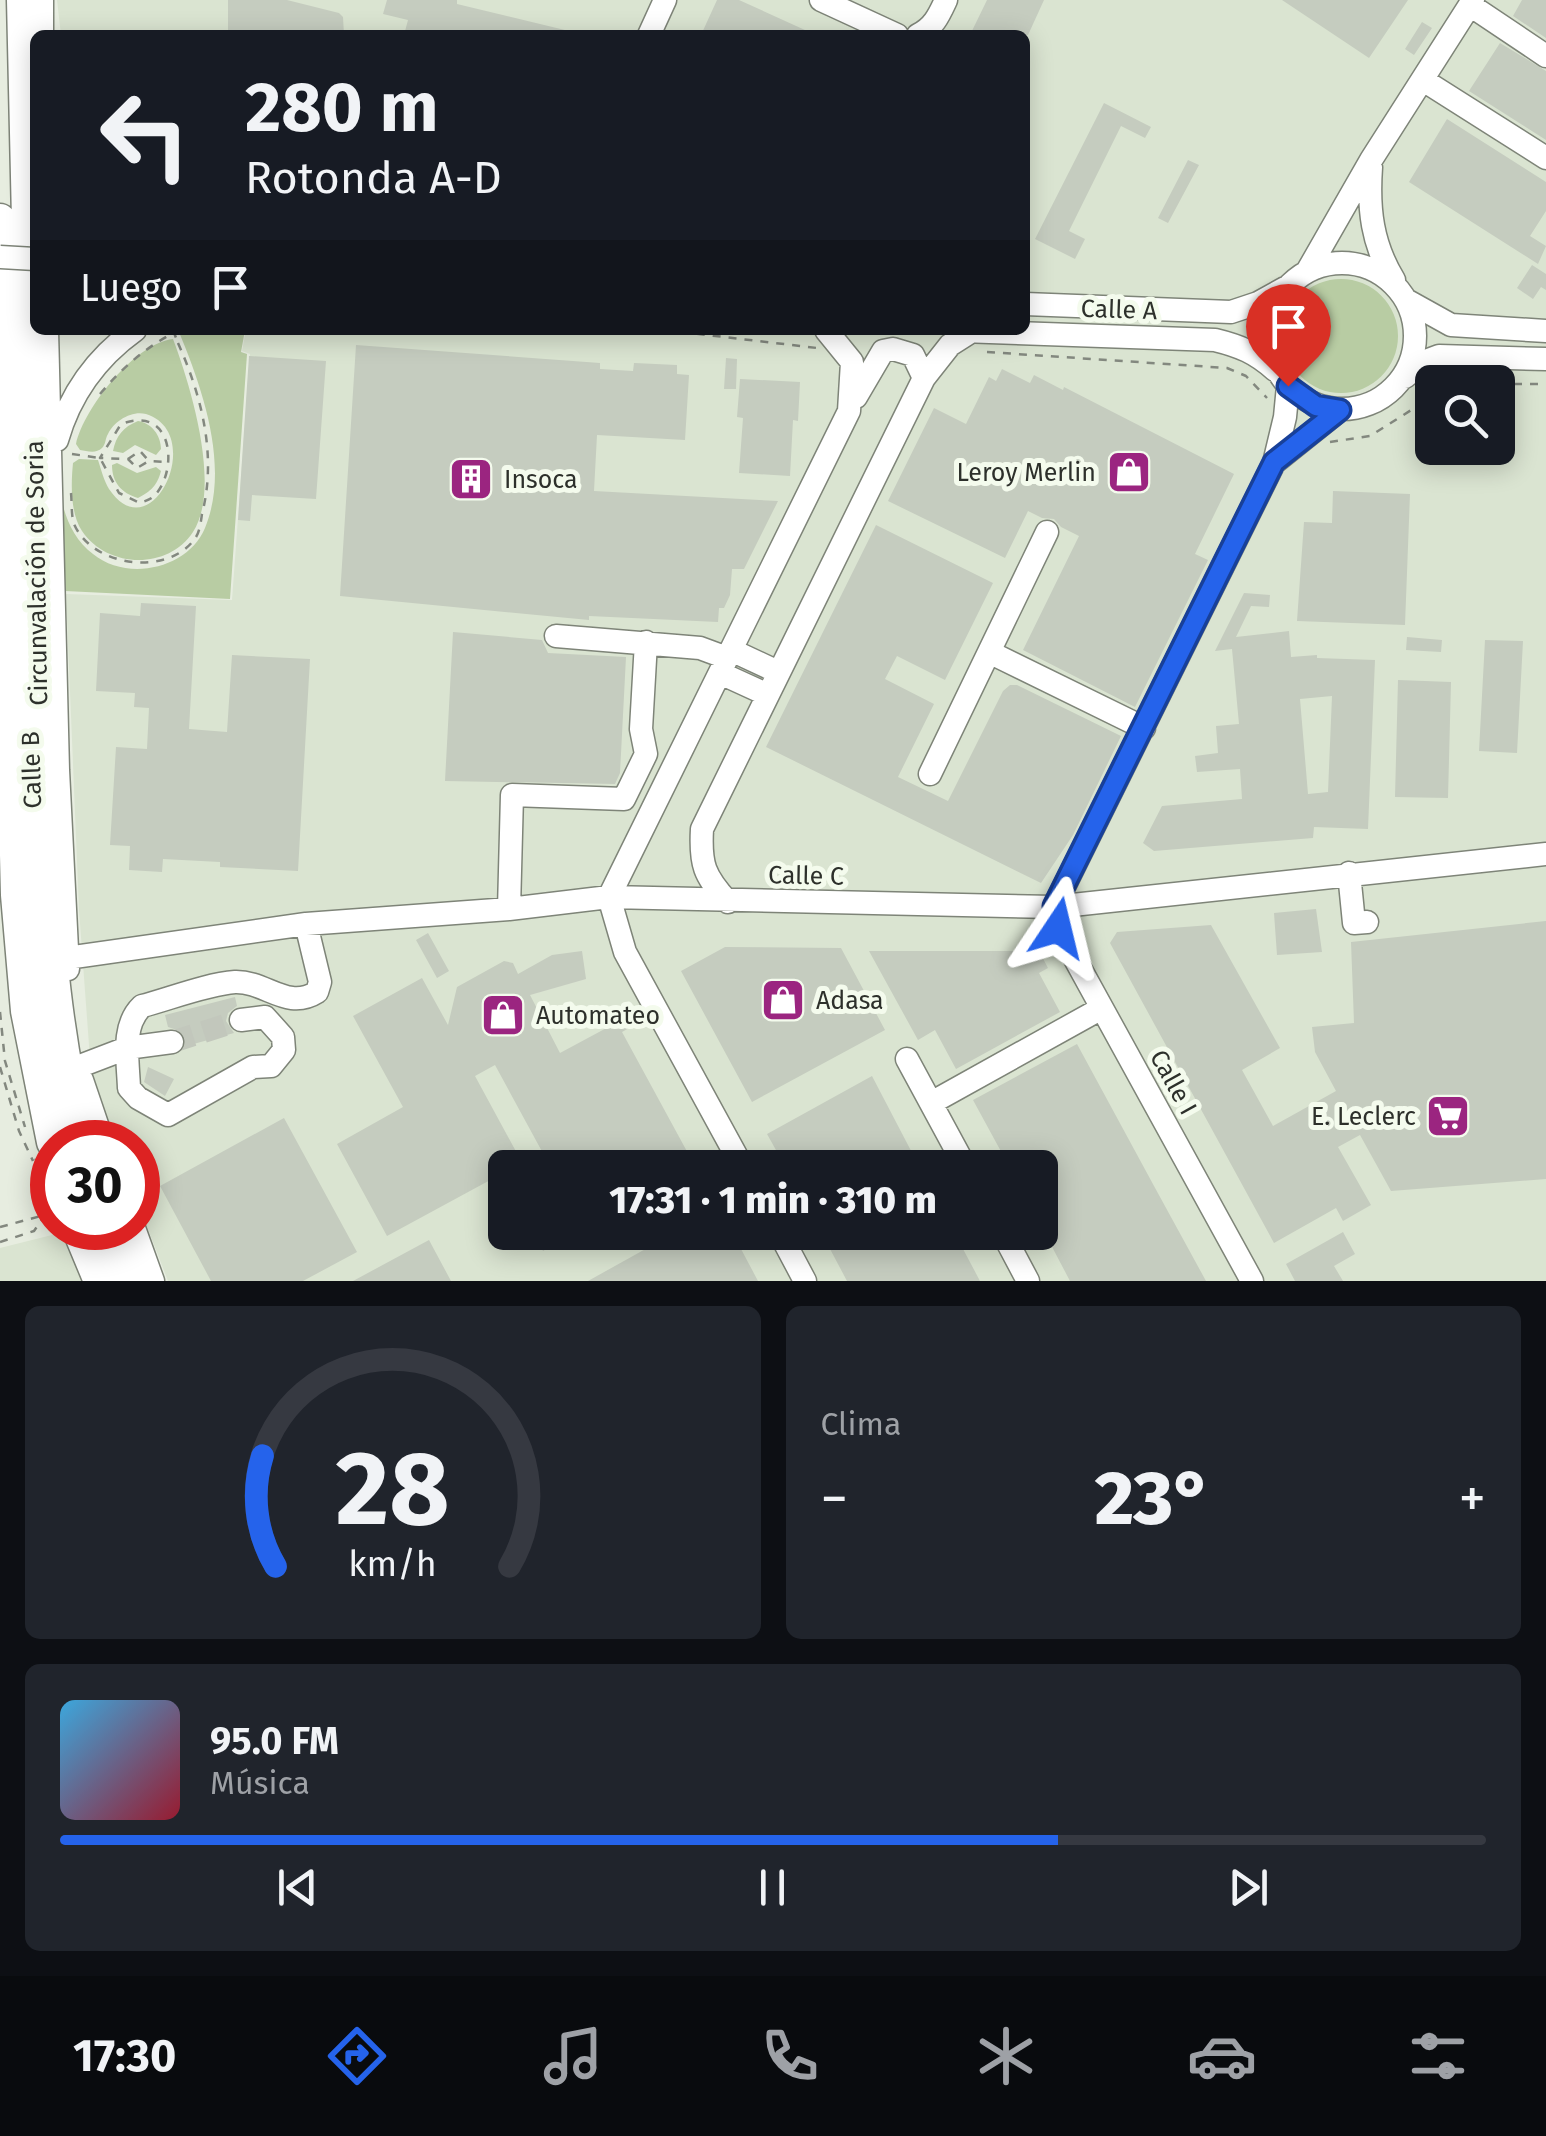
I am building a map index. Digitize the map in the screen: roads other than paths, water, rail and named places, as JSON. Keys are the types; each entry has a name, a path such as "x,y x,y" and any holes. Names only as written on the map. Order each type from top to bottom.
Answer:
{"highway":[{"name":"Circunvalación de Soria","path":"23,0 30,290"},
{"name":"Circunvalación de Soria","path":"0,220 14,824 27,1010 41,1120"},
{"name":"Circunvalación de Soria","path":"31,335 49,959 76,1120"},
{"path":"0,707 14,824"},
{"path":"87,1250 100,1281"},
{"path":"118,1250 131,1281"}],"street":[{"path":"42,0 42,30"},
{"path":"651,30 665,0"},
{"path":"821,0 886,30"},
{"path":"928,30 946,0"},
{"path":"1308,270 1371,160 1471,3 1546,56"},
{"path":"1423,80 1546,158"},
{"path":"1371,160 1371,224 1381,258 1402,294 1416,332 1413,357 1402,379"},
{"path":"0,257 30,260"},
{"path":"1054,906 1274,462 1286,416 1283,379 1270,351 1269,328 1275,306 1288,286 1308,270 1331,262 1355,263 1379,272 1402,294 1451,325 1546,332"},
{"name":"Calle A","path":"1030,304 1231,312 1258,303 1288,286"},
{"name":"Calle B","path":"47,335 66,958 82,1084 95,1120"},
{"path":"50,468 64,416 87,374 128,335"},
{"path":"831,335 847,352 854,370 849,411"},
{"name":"Calle A","path":"975,341 1215,340 1260,356 1283,379"},
{"path":"728,902 711,883 700,858 702,829 924,378 950,345 975,341"},
{"path":"733,1150 625,952 608,897 849,411 883,351 893,348 914,355 924,378"},
{"path":"1283,379 1316,406 1340,410 1375,402 1423,362 1440,356 1546,359"},
{"path":"1274,462 1340,410"},
{"path":"930,774 1047,532"},
{"path":"556,636 700,648 726,660 778,672"},
{"path":"509,909 512,794 624,800 646,754 641,729 646,642"},
{"path":"989,652 1144,728"},
{"path":"726,660 768,695"},
{"name":"Calle C","path":"66,958 306,924 509,909 608,897 1054,906 1546,854"},
{"path":"1350,873 1354,923 1366,922"},
{"name":"Calle I","path":"1054,906 1058,928 1252,1281"},
{"path":"241,1020 265,1018 283,1036 284,1050 271,1066 253,1067 168,1116 129,1088 127,1048 131,1017 142,1006 234,982 259,986 287,999 300,1000 317,992 320,982 306,924"},
{"path":"931,1103 1102,1008"},
{"path":"80,1066 127,1048 172,1042"},
{"path":"907,1059 956,1150"},
{"path":"142,1250 153,1281"},
{"path":"788,1250 805,1281"},
{"path":"1012,1250 1028,1281"}],"tunnel":[{"path":"172,1042 241,1020"}],"place":[{"name":"Leroy Merlin","path":"1129,472"},
{"name":"Insoca","path":"471,479"},
{"name":"Adasa","path":"783,1000"},
{"name":"Automateo","path":"503,1015"},
{"name":"E. Leclerc","path":"1448,1116"}]}
